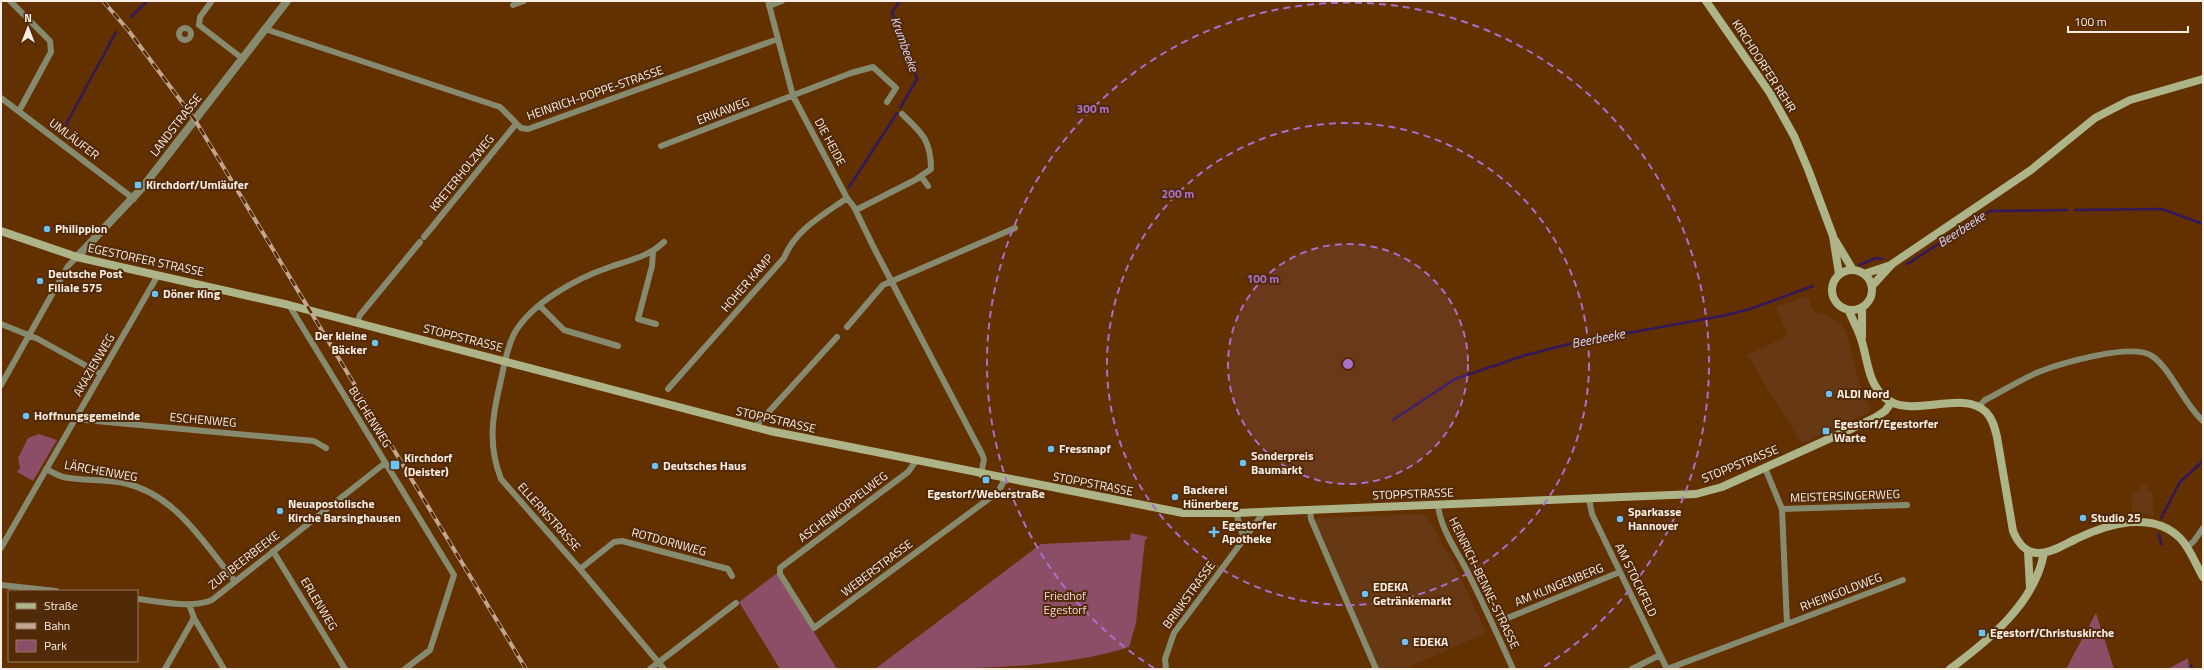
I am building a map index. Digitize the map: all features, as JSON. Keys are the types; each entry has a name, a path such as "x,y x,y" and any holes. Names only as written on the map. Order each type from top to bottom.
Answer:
{"main road":[{"name":"KIRCHDORFER REHR","path":"1706,1 1752,65 1784,117 1806,162 1833,236 1853,270"},
{"path":"1872,286 1864,274 1853,270 1839,274 1832,287 1832,297 1838,306 1849,311 1862,308 1871,299 1872,286 1892,264 2031,170 2095,118 2112,108 2149,94 2203,80"},
{"name":"EGESTORFER STRASSE","path":"1,231 77,257 289,305"},
{"name":"KIRCHDORFER REHR","path":"1833,236 1839,274"},
{"path":"1864,274 1892,264"},
{"name":"STOPPSTRASSE","path":"289,305 504,360 754,428 1169,512 1236,513 1696,494 1722,487 1876,417 1885,411 1891,403"},
{"path":"1862,308 1862,340"},
{"path":"1849,311 1862,340 1871,379 1879,392 1891,403 1912,406 1968,404 1978,407 1986,412 1994,424 2013,531 2021,545 2028,551 2044,553 2090,533 2113,525 2133,521 2148,522 2172,531 2180,538 2203,577"},
{"path":"2028,551 2030,588"},
{"path":"1950,669 1997,630 2014,612 2030,588 2041,565 2044,553"}],"street":[{"path":"10,1 50,41 51,52 20,111"},
{"name":"LANDSTRASSE","path":"77,257 134,199 287,1"},
{"path":"513,5 524,1"},
{"name":"DIE HEIDE","path":"782,1 769,4 793,96 846,198 856,210 982,454 984,459 981,475"},
{"path":"199,26 200,17 211,2"},
{"path":"191,31 199,26"},
{"path":"199,26 242,59"},
{"name":"HEINRICH-POPPE-STRASSE","path":"265,29 500,107 516,124 522,128 528,129 778,39"},
{"name":"ERIKAWEG","path":"661,146 851,73 873,67 896,88 887,102"},
{"name":"UMLÄUFER","path":"1,98 134,199"},
{"path":"856,210 921,176 931,169 931,152 928,142 902,114"},
{"name":"KRETERHOLZWEG","path":"424,237 516,124"},
{"path":"921,176 928,186"},
{"name":"HOHER KAMP","path":"668,389 784,258 789,245 800,233 846,198"},
{"path":"847,327 883,285 891,280 1015,228"},
{"path":"357,323 360,315 420,242"},
{"path":"656,324 638,319 652,266 653,252 664,242"},
{"name":"ELLERNSTRASSE","path":"653,252 583,277 563,288 540,306 515,333 504,360 491,428 491,447 494,463 500,479 580,569 664,669"},
{"path":"1,385 68,266 77,257"},
{"name":"AKAZIENWEG","path":"1,548 158,275"},
{"name":"BUCHENWEG","path":"289,305 454,575 430,650 405,669"},
{"path":"540,306 564,330 618,346"},
{"path":"1,324 29,335 101,374"},
{"path":"754,428 837,338"},
{"path":"1978,407 1985,400 2036,373 2061,364 2094,356 2139,352 2151,355 2160,363 2187,402 2203,420"},
{"name":"ESCHENWEG","path":"76,418 314,441 326,448"},
{"name":"ASCHENKOPPELWEG","path":"780,568 908,472 916,462"},
{"name":"ZUR BEERBEEKE","path":"138,599 190,604 202,604 212,600 234,580 385,463"},
{"path":"1765,468 1782,509 1787,624"},
{"name":"LÄRCHENWEG","path":"46,469 63,477 125,483 144,490 162,500 189,524 234,580"},
{"name":"WEBERSTRASSE","path":"780,568 780,574 814,628 998,492 1005,479"},
{"name":"AM STOCKFELD","path":"1589,499 1592,514 1667,669"},
{"name":"HEINRICH-BENNE-STRASSE","path":"1438,505 1439,517 1447,537 1458,552 1471,578 1513,669"},
{"name":"MEISTERSINGERWEG","path":"1782,509 1908,505"},
{"path":"1310,510 1311,519 1376,669"},
{"name":"BRINKSTRASSE","path":"1166,669 1165,659 1168,646 1181,622 1264,512"},
{"path":"1236,513 1244,539"},
{"path":"2187,548 2203,528"},
{"name":"ROTDORNWEG","path":"580,569 614,542 622,541 728,569 732,576"},
{"name":"ERLENWEG","path":"273,551 345,669"},
{"name":"AM KLINGENBERG","path":"1505,619 1620,572"},
{"name":"RHEINGOLDWEG","path":"1667,669 1903,580"},
{"path":"1,585 25,590"},
{"path":"650,669 736,603"},
{"path":"190,604 194,618 224,669"},
{"path":"164,669 194,618"},
{"path":"1632,669 1660,655"}],"shaded area":[{"path":"1807,296 1814,312 1824,314 1840,323 1847,335 1859,382 1871,411 1802,444 1747,355 1788,335 1776,307"},
{"path":"2139,485 2147,485 2147,492 2152,492 2154,515 2132,513 2131,492 2139,492"},
{"path":"1420,514 1426,517 1433,525 1442,545 1451,557 1486,633 1404,669 1378,669 1314,522 1317,518"}],"green space":[{"path":"39,434 57,440 33,481 17,472 20,468 18,458 28,438"},
{"name":"Friedhof Egestorf","path":"1131,533 1148,537 1145,540 1136,623 1129,647 1101,655 1071,660 1005,667 875,669 1041,544 1130,540"},
{"path":"778,574 837,669 780,669 739,602"},
{"path":"2096,613 2114,669 2066,669"},
{"path":"2188,658 2189,669 2168,669"}],"waterway":[{"path":"131,17 147,1"},
{"name":"Krumbeeke","path":"900,1 892,12 917,79 900,108"},
{"path":"62,132 116,32"},
{"name":"Krumbeeke","path":"849,187 897,113"},
{"name":"Beerbeeke","path":"2075,210 2162,209 2203,224"},
{"name":"Beerbeeke","path":"1907,264 1990,211 2067,210"},
{"name":"Beerbeeke","path":"1860,265 1876,258 1882,259"},
{"name":"Beerbeeke","path":"1393,420 1455,379 1526,355 1573,343 1722,316 1750,309 1813,286"},
{"path":"2161,518 2180,482 2203,461"},
{"path":"2159,534 2161,544"},
{"path":"2191,665 2192,669"}],"railway":[{"path":"103,1 128,30 195,120 526,669"}],"place":[{"name":"Kirchdorf/Umläufer","path":"138,185"},
{"name":"Philippion","path":"47,229"},
{"name":"Deutsche Post Filiale 575","path":"40,281"},
{"name":"Döner King","path":"155,294"},
{"name":"Der kleine Bäcker","path":"375,343"},
{"name":"ALDI Nord","path":"1829,394"},
{"name":"Hoffnungsgemeinde","path":"26,416"},
{"name":"Egestorf/Egestorfer Warte","path":"1826,431"},
{"name":"Fressnapf","path":"1051,449"},
{"name":"Sonderpreis Baumarkt","path":"1243,463"},
{"name":"Kirchdorf (Deister)","path":"395,465"},
{"name":"Deutsches Haus","path":"655,466"},
{"name":"Egestorf/Weberstraße","path":"986,480"},
{"name":"Backerei Hünerberg","path":"1175,497"},
{"name":"Neuapostolische Kirche Barsinghausen","path":"280,511"},
{"name":"Studio 25","path":"2083,518"},
{"name":"Sparkasse Hannover","path":"1620,519"},
{"name":"Egestorfer Apotheke","path":"1214,532"},
{"name":"EDEKA Getränkemarkt","path":"1365,594"},
{"name":"Egestorf/Christuskirche","path":"1982,633"},
{"name":"EDEKA","path":"1405,642"}]}
